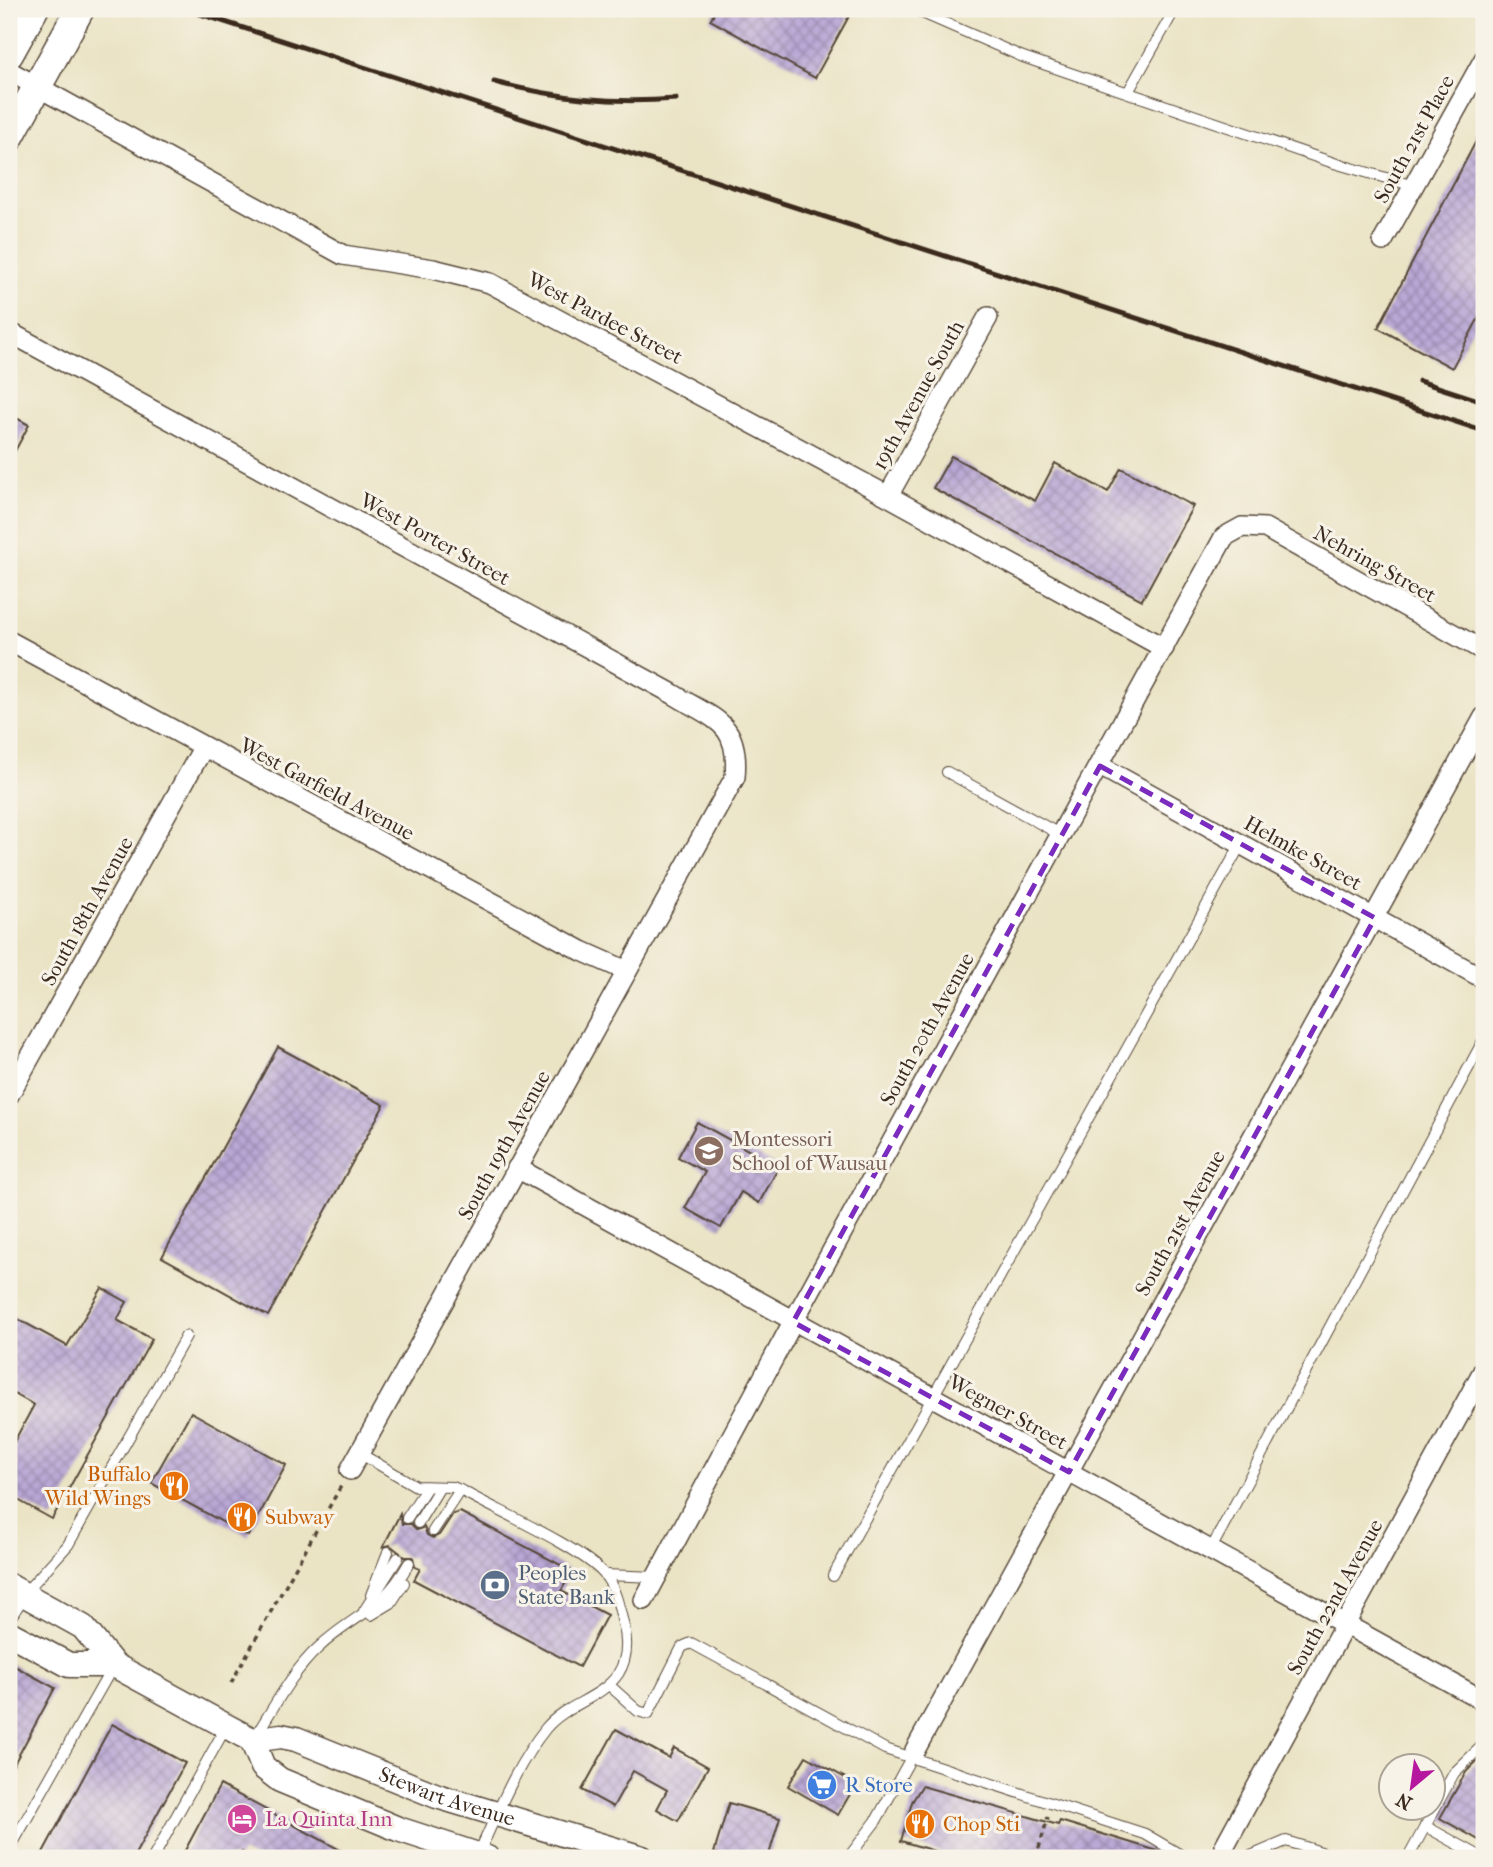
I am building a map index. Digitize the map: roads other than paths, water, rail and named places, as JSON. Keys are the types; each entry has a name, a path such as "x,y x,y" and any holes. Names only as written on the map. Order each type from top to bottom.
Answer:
{"main road":[{"path":"9,54 34,9"},
{"path":"9,138 80,9"}],"street":[{"name":"South 21st Place","path":"1383,242 1484,59"},
{"name":"West Pardee Street","path":"9,71 343,255 433,269 490,283 888,496 1164,648"},
{"name":"19th Avenue South","path":"888,496 988,317"},
{"name":"West Porter Street","path":"9,332 724,725 735,743 735,777 698,843"},
{"name":"South 20th Avenue","path":"644,1600 793,1322 1217,549 1224,537 1242,527"},
{"name":"Nehring Street","path":"1242,527 1265,528 1484,651"},
{"name":"West Garfield Avenue","path":"9,641 582,951 627,971"},
{"name":"South 21st Avenue","path":"912,1754 1484,718"},
{"name":"South 18th Avenue","path":"9,1095 203,748"},
{"name":"Helmke Street","path":"1100,766 1484,979"},
{"name":"South 19th Avenue","path":"354,1461 698,843"},
{"name":"Wegner Street","path":"517,1168 1477,1697"},
{"name":"South 22nd Avenue","path":"1225,1845 1484,1370"},
{"path":"17,1590 83,1627 114,1665 253,1740 263,1767 280,1780 398,1829 480,1857"},
{"path":"9,1633 69,1665 114,1665"},
{"name":"Stewart Avenue","path":"253,1740 281,1736 296,1739 409,1786 496,1816 642,1858"}],"lane":[{"path":"913,9 1023,57 1334,163 1414,186"},
{"path":"1128,93 1175,9"},
{"path":"947,772 1061,836"},
{"path":"832,1576 1241,844"},
{"path":"1211,1549 1484,1039"},
{"path":"9,1620 17,1590 68,1545 186,1336"},
{"path":"354,1461 416,1486 456,1489 578,1554 605,1575 615,1594 627,1649 619,1672 609,1685 566,1709 548,1727 520,1769 496,1816 480,1857"},
{"path":"408,1518 427,1487"},
{"path":"440,1488 426,1528 456,1489"},
{"path":"357,1620 374,1589 388,1552"},
{"path":"357,1620 382,1587 398,1558"},
{"path":"253,1740 318,1647 357,1620 391,1604 411,1565"},
{"path":"605,1575 656,1577"},
{"path":"609,1685 638,1711 648,1714 682,1647 691,1643 854,1734 1145,1834 1186,1858"},
{"path":"9,1850 114,1665"},
{"path":"153,1858 226,1726"},
{"path":"1408,1858 1454,1773 1484,1744"},
{"path":"848,1858 876,1821 912,1754"},
{"path":"1425,1826 1483,1858"},
{"path":"1246,1858 1286,1841 1340,1858"}],"railway":[{"path":"185,9 1484,431"},
{"path":"494,82 584,98 629,101 676,99"},
{"path":"1419,381 1484,402"}],"place":[{"name":"Montessori School of Wausau","path":"709,1151"},
{"name":"Buffalo Wild Wings","path":"174,1486"},
{"name":"Subway","path":"242,1517"},
{"name":"Peoples State Bank","path":"495,1585"},
{"name":"R Store","path":"822,1785"},
{"name":"La Quinta Inn","path":"242,1819"},
{"name":"Chop Sti","path":"920,1824"}]}
